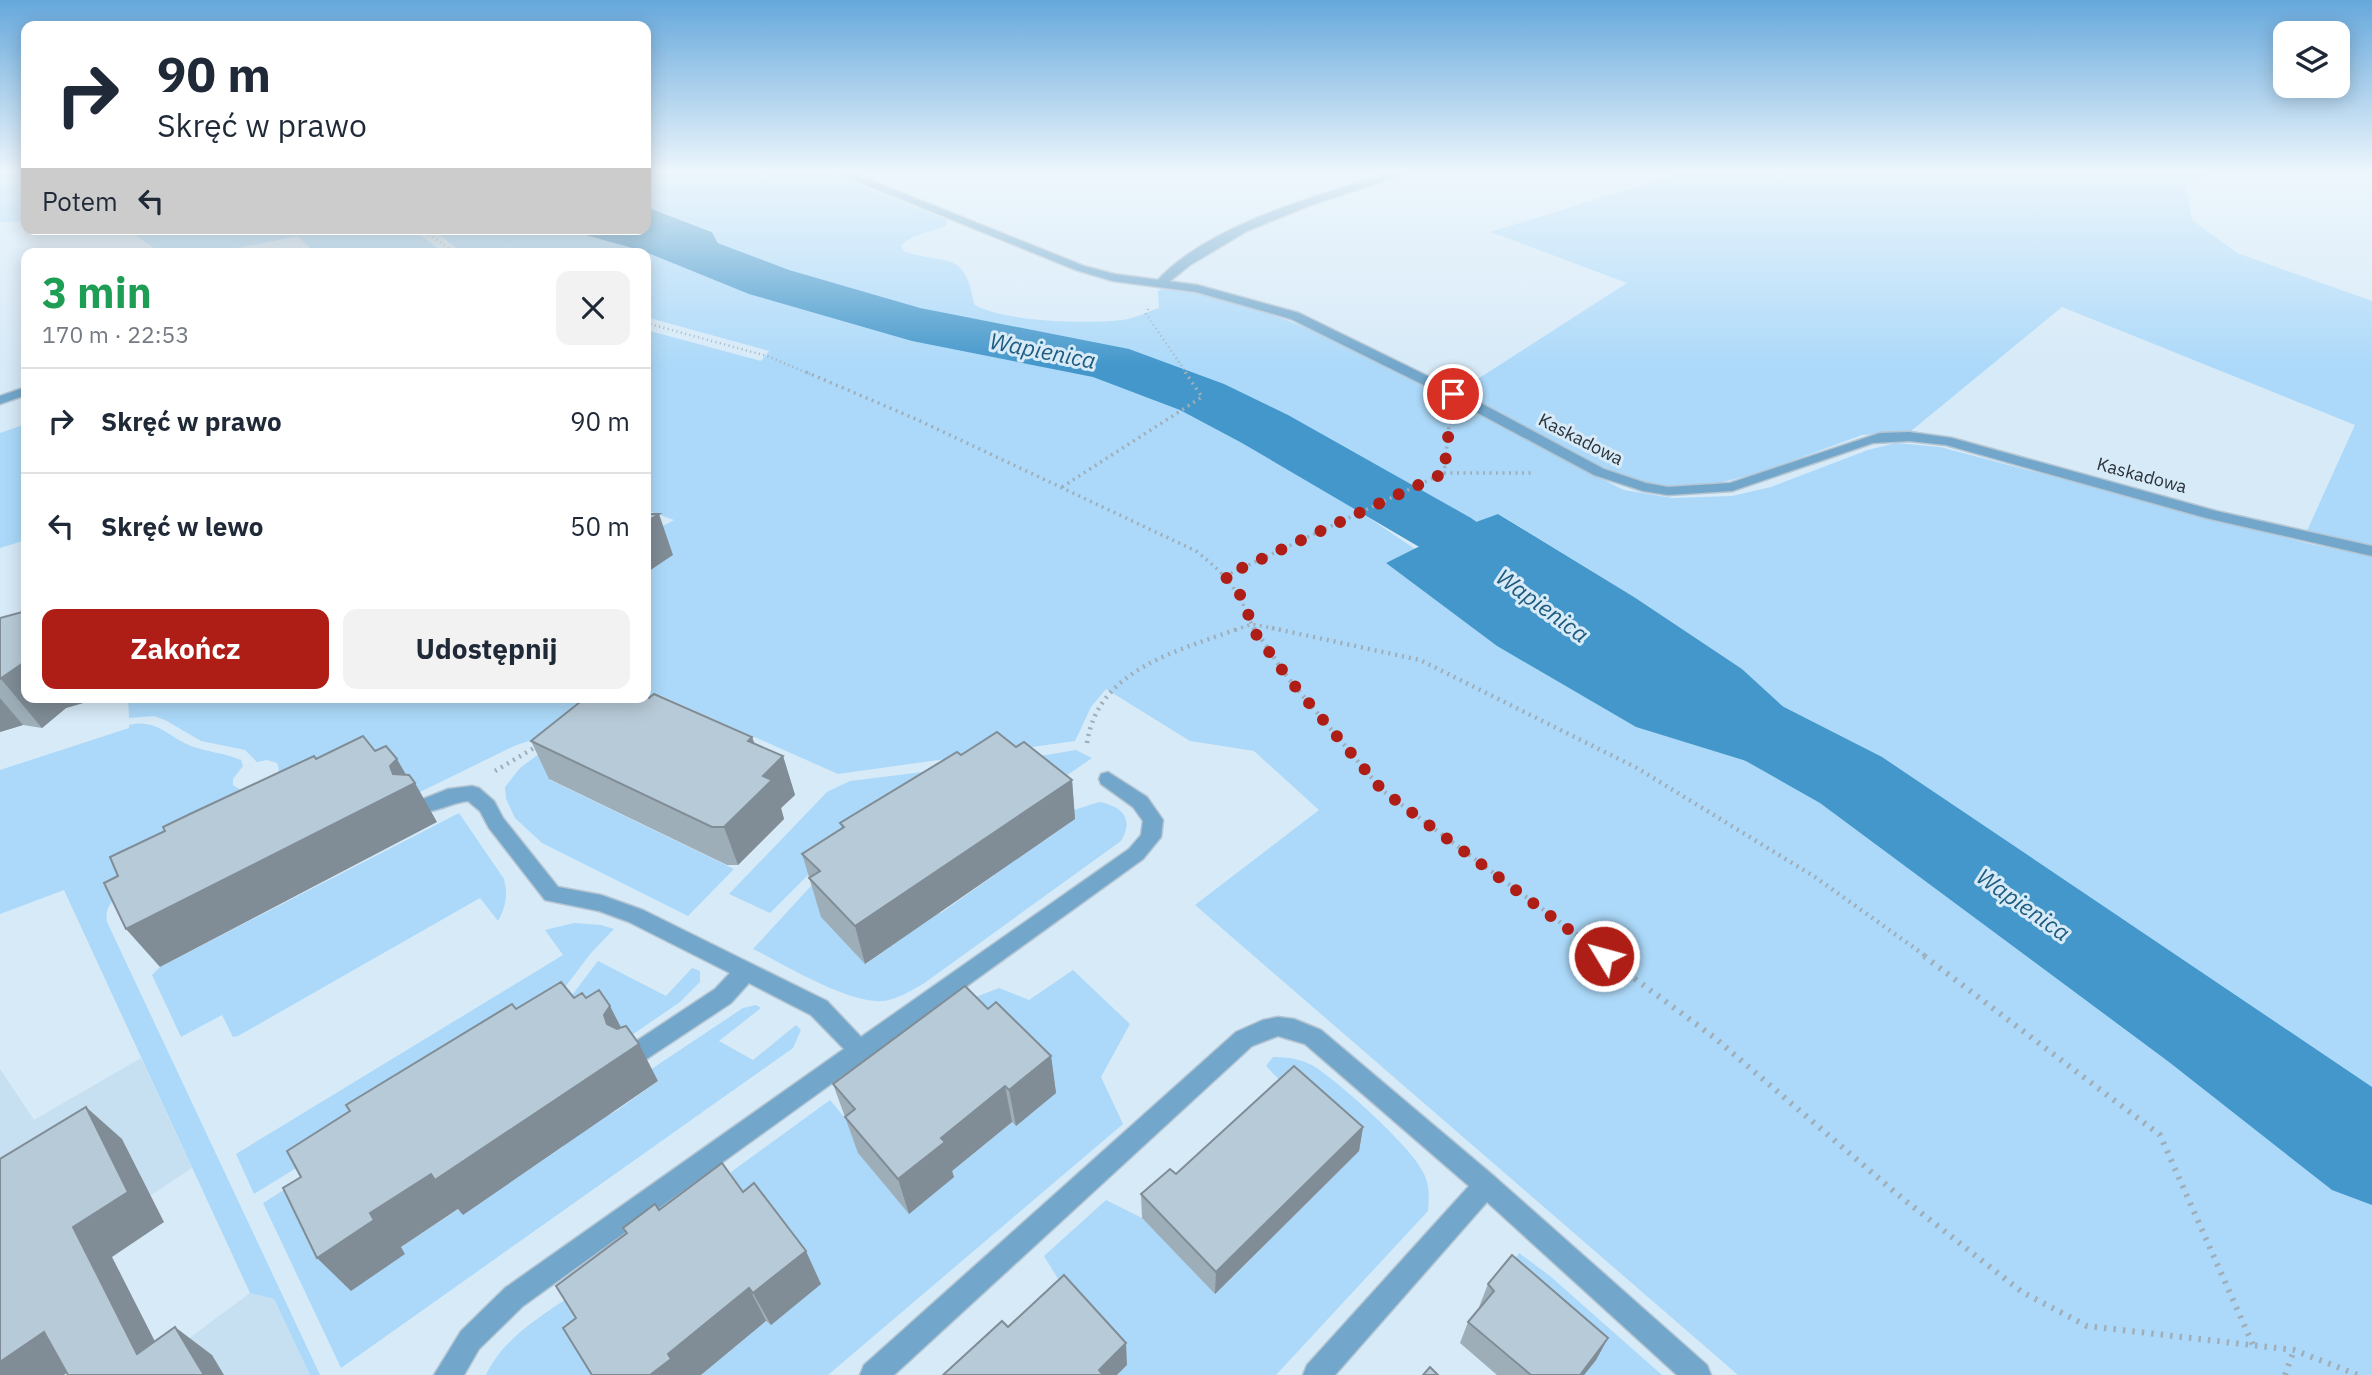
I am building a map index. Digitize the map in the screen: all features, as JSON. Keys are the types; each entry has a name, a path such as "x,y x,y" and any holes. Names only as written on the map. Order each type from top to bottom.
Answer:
{"street":[{"name":"Kaskadowa","path":"1003,237 1080,268 1113,277 1161,283 1248,302 1295,317 1453,394 1618,480 1668,491 1732,487 1870,439 1891,435 1917,436 1947,441 2304,538 2372,551"},
{"path":"1161,283 1184,264 1233,237"},
{"path":"0,400 21,393"},
{"path":"448,1375 470,1340 513,1297 1136,854 1151,837 1153,820 1140,802 1108,779"},
{"path":"425,806 448,796 472,793 487,806 496,823 552,894 601,902 636,916 820,1008 860,1052"},
{"path":"637,1053 723,996 746,971"},
{"path":"874,1375 1244,1039 1267,1027 1291,1026 1313,1037 1486,1185 1697,1375"},
{"path":"1317,1375 1486,1185"}],"path":[{"path":"433,237 448,248"},
{"path":"1061,487 1202,397 1146,314 1161,283"},
{"path":"651,324 767,356 918,420 1196,551 1225,576 1241,596 1256,634 1288,678 1382,790 1714,1038 1897,1194 2022,1292 2087,1326 2294,1350 2358,1375"},
{"path":"1444,473 1453,394"},
{"path":"1225,576 1444,473 1599,472"},
{"path":"1087,743 1090,723 1098,707 1111,692 1148,662 1252,624 1420,660 1637,768 1815,877 1983,998 2160,1135 2253,1345"},
{"path":"472,793 485,778 503,765 548,741"},
{"path":"2285,1375 2294,1350"}],"shaded area":[{"path":"138,237 292,237 237,248 154,248"},
{"path":"299,237 423,237 437,248 310,248"},
{"path":"442,237 593,237 632,248 456,248"},
{"path":"715,237 914,237 901,246 905,252 943,260 960,267 970,287 974,304 1004,315 1025,318 1072,322 1128,319 1159,308 1158,291 1167,287 1228,301 1288,320 1402,372 1624,490 1672,498 1732,496 1771,487 1868,450 1896,443 1940,447 2310,544 2372,556 2372,1129 1964,834 1823,743 1742,669 1634,597 1499,514 1472,524 1384,469 1213,391 1116,356 927,316 783,274 722,251"},
{"path":"1505,237 2215,237 2237,253 2372,301 2372,545 2306,533 2355,425 2062,307 1911,431 1862,435 1762,472 1703,487 1669,487 1637,481 1596,464 1459,391 1627,283"},
{"path":"651,253 699,259 757,288 905,333 1109,373 1250,437 1415,549 1386,563 1497,646 1636,727 1785,773 2372,1197 2372,1375 1738,1375 1195,905 1319,810 1254,751 1190,741 1106,689 1091,707 1075,741 838,774 660,695 651,698 651,529 657,529 674,520 651,512 651,331 761,361 769,351 651,318"},
{"path":"21,426 21,542 0,548 0,433"},
{"path":"128,703 637,703 514,746 416,794 121,893 108,909 107,922 320,1375 310,1375 274,1299 250,1293 64,890 0,914 0,770 129,728 129,725 147,724 191,746 241,760 243,766 233,779 233,785 242,791 275,776 279,770 277,763 267,760 257,762 245,750 201,741 154,716 129,718"},
{"path":"547,748 550,780 734,869 688,916 542,843 515,818 506,799 505,787 520,768"},
{"path":"1076,750 1092,758 1043,792 993,764"},
{"path":"963,767 814,869 770,913 729,894 827,792 850,781"},
{"path":"1099,802 1124,814 1127,826 1121,841 923,984 898,997 875,1001 839,992 753,949 822,874 866,964 936,909 941,913 1010,864 1040,837 1044,841 1075,819 1068,812"},
{"path":"459,813 504,879 506,900 498,921 480,898 238,1036 233,1037 222,1015 181,1037 152,975 160,967"},
{"path":"574,923 614,929 591,953 543,1016 254,1194 236,1154 563,955 545,930"},
{"path":"598,961 666,996 692,968 700,971 700,982 680,1002 626,1039 550,1024"},
{"path":"1073,970 1130,1024 1101,1077 1123,1124 828,1375 701,1375 766,1321 771,1325 731,1172 830,1100 867,1145 950,1173 1012,1122 1015,1126 963,1002 999,988 1029,1000"},
{"path":"756,1005 761,1008 719,1041 753,1060 796,1025 801,1030 793,1048 341,1368 263,1203 392,1122 320,1186 405,1254 401,1247 459,1209 463,1214 564,1146 561,1139 616,1111 658,1081 650,1070 743,1008"},
{"path":"1273,1057 1295,1059 1315,1067 1391,1133 1424,1174 1429,1197 1428,1211 1276,1375 1117,1375 1044,1256 1106,1200 1142,1218 1216,1294 1285,1086 1266,1066"},
{"path":"141,1058 192,1168 0,1294 0,1069 34,1120"},
{"path":"1519,1253 1550,1276 1662,1375 1584,1375 1503,1278"},
{"path":"250,1293 274,1299 310,1375 140,1375"},
{"path":"569,1297 598,1375 486,1375 511,1340"}],"water":[{"path":"593,237 715,237 722,251 699,259 657,255 651,253 651,248 632,248"},
{"path":"1498,514 1634,597 1742,669 1823,743 1785,773 1636,727 1497,646 1386,563 1446,533"}],"building":[{"path":"21,612 21,664 0,679 0,618"},
{"path":"654,694 752,737 748,741 783,756 763,776 772,780 724,827 712,827 531,741 579,703 651,703"},
{"path":"997,732 1016,747 1024,742 1072,780 855,926 809,878 820,871 802,854 844,827 840,823 957,752 961,755"},
{"path":"363,736 375,751 386,746 397,759 390,766 393,774 409,775 415,783 126,929 104,883 118,876 110,857 165,831 163,827 190,814"},
{"path":"561,982 574,998 582,993 586,998 599,990 610,1006 604,1015 607,1024 617,1029 626,1026 639,1044 435,1180 431,1174 370,1213 374,1220 317,1258 283,1188 301,1177 287,1151 350,1111 346,1105 512,1004 516,1009"},
{"path":"965,986 988,1009 996,1002 1051,1056 1009,1090 1005,1086 941,1138 945,1142 898,1179 845,1117 855,1109 833,1084"},
{"path":"1294,1066 1363,1127 1216,1272 1141,1194 1170,1169 1176,1174"},
{"path":"86,1107 128,1192 73,1227 137,1354 175,1327 204,1375 68,1375 44,1332 0,1362 0,1159"},
{"path":"722,1163 743,1192 754,1183 806,1251 753,1293 749,1288 668,1354 671,1359 650,1375 592,1375 563,1328 576,1318 556,1286 627,1233 623,1228 655,1204 659,1210"},
{"path":"1512,1255 1608,1338 1580,1375 1531,1375 1468,1322 1494,1291 1488,1284"},
{"path":"1064,1275 1126,1343 1099,1370 1103,1375 943,1375 1002,1321 1008,1327"},
{"path":"1430,1367 1438,1375 1423,1375"}],"waterway":[{"name":"Wapienica","path":"655,237 769,282 912,324 1108,362 1202,397 1265,429 1446,533 1537,602"},
{"name":"Wapienica","path":"1706,702 1851,780 2206,1030 2372,1152"}],"route":[{"path":"1453,394 1444,473 1225,576 1241,596 1256,634 1288,678 1382,790 1604,956"}]}
